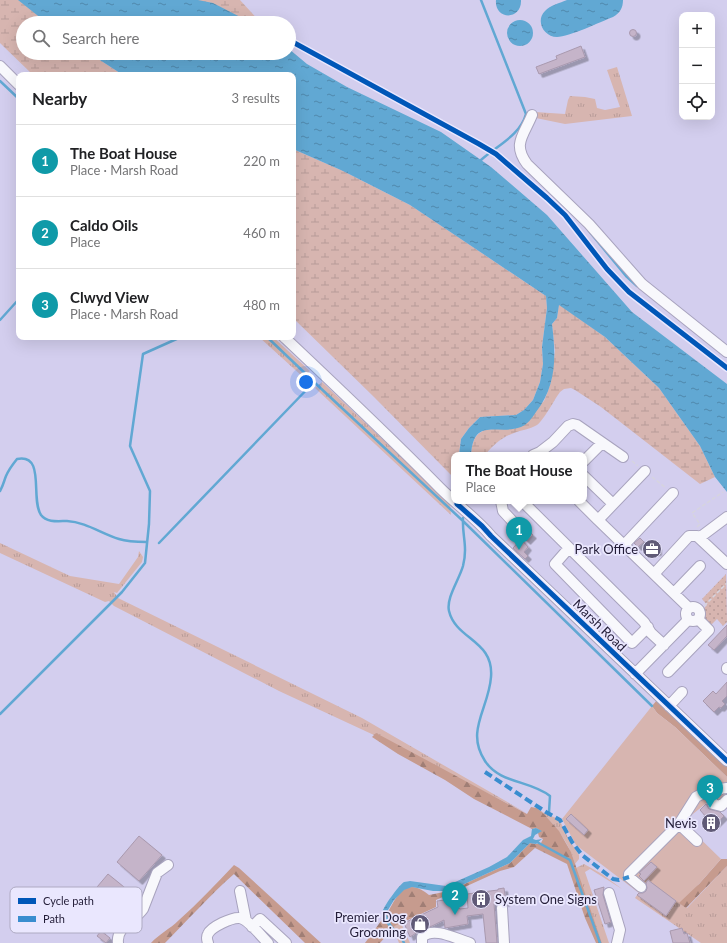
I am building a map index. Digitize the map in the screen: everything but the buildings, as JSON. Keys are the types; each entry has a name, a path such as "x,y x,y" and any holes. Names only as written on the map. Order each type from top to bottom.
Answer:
{"street":[{"path":"0,66 16,82"},
{"path":"532,115 519,147 522,156 528,164 601,237 642,284 727,352"},
{"name":"Marsh Road","path":"287,340 451,498"},
{"path":"540,452 553,442 571,424 577,425 623,457"},
{"path":"587,458 602,443"},
{"path":"598,520 645,471"},
{"path":"587,479 613,504"},
{"path":"624,545 672,494"},
{"name":"Marsh Road","path":"457,504 482,526 727,762"},
{"path":"502,504 503,511 516,525"},
{"path":"525,504 644,622 651,633 664,645"},
{"path":"582,504 674,593 709,630 668,672"},
{"path":"654,574 694,537 727,517"},
{"path":"694,537 727,564"},
{"path":"569,548 555,564 632,643 648,627"},
{"path":"674,593 700,566"},
{"path":"635,674 694,615"},
{"path":"668,706 682,692"},
{"path":"724,788 713,793 711,797 712,802 713,804 721,806 727,800"},
{"path":"641,887 630,878 630,874 679,824 696,797 709,790 724,788"},
{"path":"679,824 697,841"},
{"path":"142,910 157,873 168,866"},
{"path":"240,891 249,924"},
{"path":"609,892 620,930 617,943"},
{"path":"502,908 504,943"},
{"path":"208,943 206,939 210,930 235,918 241,918 249,924 268,943"},
{"path":"249,924 260,919 286,943"},
{"path":"422,943 422,937 425,934 432,932 447,939 470,943"},
{"path":"118,943 117,939 119,933"}],"path":[{"path":"694,537 700,524 692,513 723,492"},
{"path":"694,615 727,583"}],"green space":[{"path":"0,0 19,0 38,16 16,16 16,59 0,43"},
{"path":"151,0 240,0 255,16 207,16"},
{"path":"18,60 100,60 118,72 30,72"},
{"path":"617,67 632,116 565,124 531,117 535,112 565,114 570,96 595,99 597,108 605,110 620,107 607,70"},
{"path":"296,150 343,171 410,205 546,296 547,308 542,347 543,364 540,382 533,400 524,410 516,415 480,417 461,439 459,452 451,452 451,475 296,321"},
{"path":"559,304 605,337 659,388 700,446 715,477 700,484 601,407 571,388 564,389 560,392 537,425 501,439 488,452 471,452 472,445 475,438 479,434 490,429 514,429 544,401 551,381 555,351 552,324 557,318"},
{"path":"262,340 276,340 310,371 303,377"},
{"path":"322,382 450,503 451,515 315,388"},
{"path":"0,543 70,576 119,584 138,557 139,551 143,557 142,562 117,593 114,592 118,598 362,718 528,814 376,736 279,691 114,606 109,601 105,602 0,553"},
{"path":"726,574 727,622 723,626 717,619 710,626 702,618 702,610 707,605 702,599"},
{"path":"657,700 727,764 727,777 675,727 657,713 652,706"},
{"path":"652,706 657,713 675,727 727,777 727,802 718,811 709,801 683,822 721,859 699,884 679,903 648,881 639,893 576,845 562,819"},
{"path":"376,733 527,814 531,807 537,808 544,814 559,831 571,852 602,943 596,943 585,918 567,864 535,848 514,867 500,871 436,900 436,907 395,926 380,943 365,943 404,889 414,887 429,895 449,891 510,863 530,843 541,843 543,839 539,837 538,833 541,831 536,828 532,829 474,799 445,780 398,754 372,737"},
{"path":"537,808 556,818 561,823 568,838 579,855 579,859 575,864 569,848 560,833"},
{"path":"721,859 727,859 727,866 686,908 676,901 699,884"},
{"path":"584,864 602,874 622,889 590,869 585,872 609,943 602,943 576,868"},
{"path":"234,865 321,943 305,943 234,874 207,899 165,943 151,943 186,914"},
{"path":"727,866 727,943 701,943 635,898 637,895 666,916 676,901 687,908"},
{"path":"401,923 410,943 399,943 397,938 389,933 395,926"}],"water":[{"path":"18,0 198,0 213,3 238,16 38,16"},
{"path":"496,0 521,0 520,7 513,15 503,14 497,7"},
{"path":"567,0 623,0 621,10 613,17 569,35 557,37 552,36 542,28 542,15 555,4"},
{"path":"520,20 529,24 533,33 529,42 520,46 511,42 507,33 511,24"},
{"path":"296,55 307,64 347,87 441,132 491,167 547,215 632,312 727,384 727,492 715,477 700,446 659,388 605,337 559,305 557,318 552,324 554,347 553,370 548,391 543,402 528,423 523,426 512,429 482,431 477,435 473,443 472,452 459,452 461,439 480,417 516,415 524,410 533,400 540,382 543,364 542,347 547,308 546,296 410,205 343,171 296,150 296,72 118,72 100,60 296,60"},
{"path":"536,828 542,831 535,835 533,839 542,839 536,844 530,843 510,863 449,891 433,891 412,887 404,890 394,900 385,915 391,929 384,919 382,913 385,906 404,882 410,881 446,886 489,867 507,857 523,840 531,836 532,829"}],"waterway":[{"path":"481,0 526,114 523,122 513,135 481,160"},
{"path":"0,81 16,96"},
{"path":"589,231 626,276 637,286"},
{"path":"0,320 16,302"},
{"path":"0,714 122,592 145,563 149,524 150,491 130,446 143,354 174,340"},
{"path":"270,340 309,377"},
{"path":"159,543 314,382 463,521 652,706"},
{"path":"0,491 8,471 17,459 26,459 31,463 34,470 38,508 44,518 53,521 74,522 122,540 147,542"},
{"path":"463,518 465,547 463,566 449,600 449,611 453,621 459,628 487,655 490,665 491,677 489,688 478,729 477,740 479,750 485,761 499,774 534,787 550,796 549,812"},
{"path":"537,842 570,860 600,943"},
{"path":"386,916 387,921 404,943"}],"marked path":[{"path":"485,772 560,820 572,842 582,855 613,879 619,880 629,877"}],"cycle path":[{"path":"296,44 496,154 565,215 607,269 629,292 727,368"},
{"path":"457,504 482,526 727,761"}],"place":[{"name":"Park Office","path":"652,549"},
{"name":"The Boat House","path":"519,550"},
{"name":"Clwyd View","path":"710,808"},
{"name":"Nevis","path":"711,823"},
{"name":"System One Signs","path":"481,899"},
{"name":"Caldo Oils","path":"455,915"},
{"name":"Premier Dog Grooming","path":"420,924"}]}
